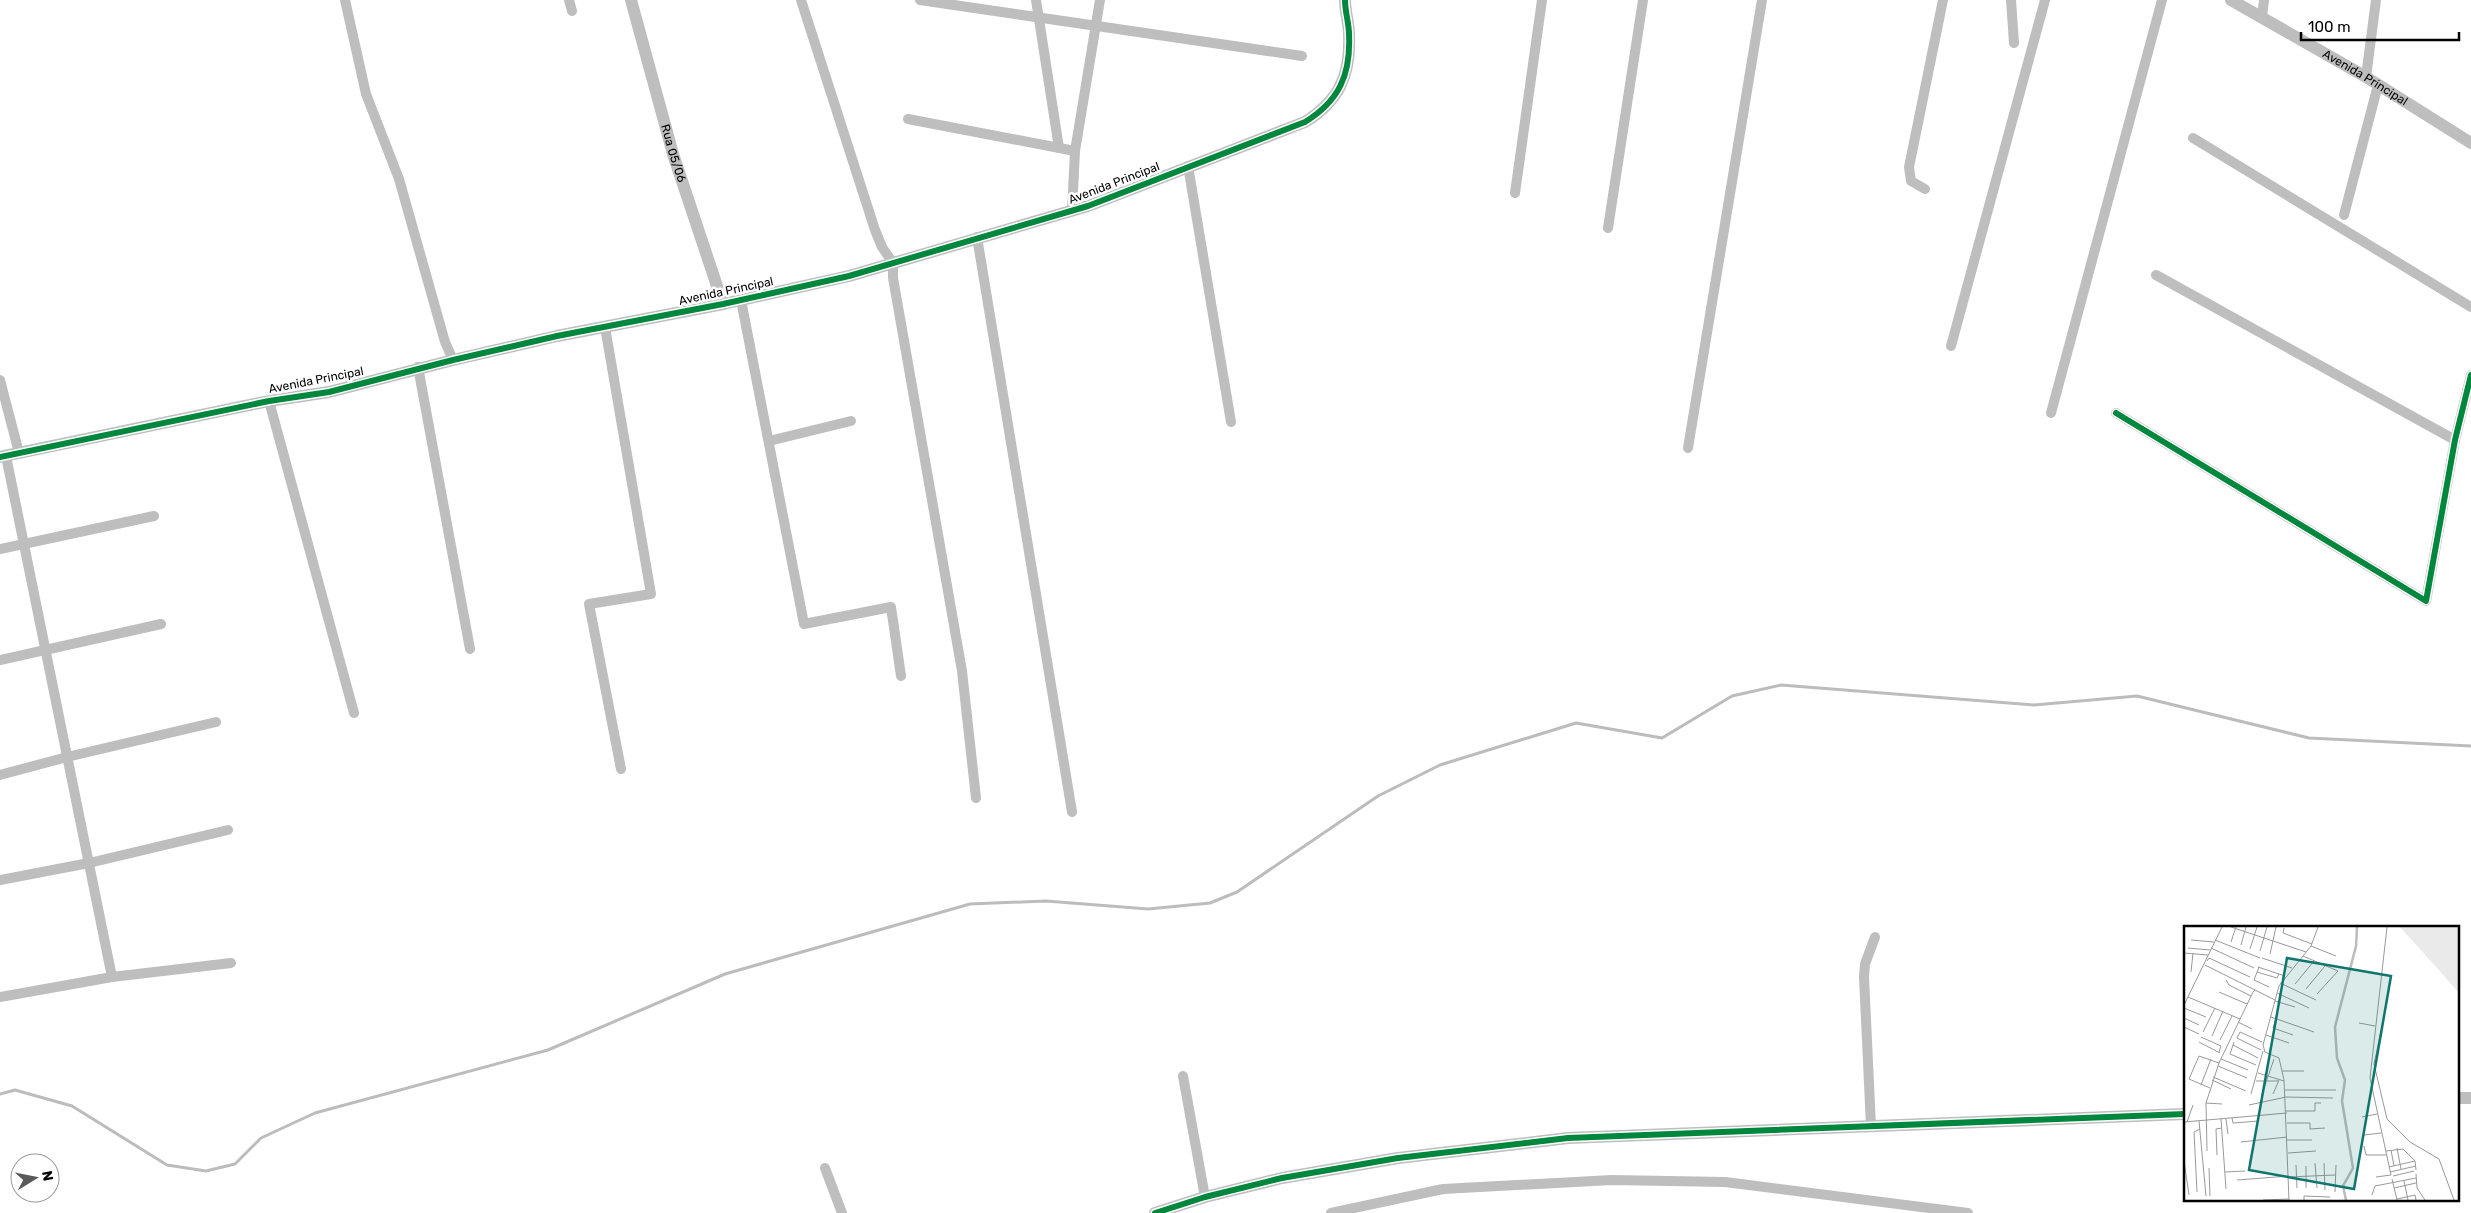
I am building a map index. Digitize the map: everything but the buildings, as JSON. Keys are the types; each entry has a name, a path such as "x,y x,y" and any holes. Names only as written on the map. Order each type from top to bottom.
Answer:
{"street":[{"path":"345,0 366,94 399,179 445,342 453,360"},
{"path":"569,0 572,11"},
{"name":"Rua 05/06","path":"631,0 673,154 723,304"},
{"path":"801,0 875,230 882,247 893,263 894,278 962,671 976,798"},
{"path":"920,0 1302,56"},
{"path":"1036,0 1059,148"},
{"path":"1072,211 1075,151 1100,0"},
{"name":"Avenida Principal","path":"3,456 269,401 329,392 453,360 849,276 1072,211 1305,122 1319,113 1337,95 1344,76 1348,56 1349,34 1345,0"},
{"path":"1515,193 1542,0"},
{"path":"1608,228 1642,0"},
{"path":"1688,448 1760,0"},
{"path":"1925,188 1911,182 1909,167 1943,0"},
{"path":"2011,0 2014,43"},
{"path":"1951,346 2045,0"},
{"path":"2051,413 2162,0"},
{"name":"Avenida Principal","path":"2231,0 2366,77 2471,143"},
{"path":"2262,17 2264,0"},
{"path":"2366,77 2376,0"},
{"path":"2344,215 2378,85"},
{"path":"908,119 1075,151"},
{"path":"2194,138 2471,307"},
{"path":"1188,166 1231,422"},
{"path":"977,238 1072,812"},
{"path":"2156,275 2455,440"},
{"path":"741,300 804,624 891,607 901,676"},
{"path":"605,327 651,594 589,604 622,769"},
{"path":"418,368 470,649"},
{"path":"2116,413 2426,601 2455,440 2471,375"},
{"path":"0,380 19,453"},
{"path":"269,401 354,713"},
{"path":"768,441 851,421"},
{"path":"3,456 24,544 112,977"},
{"path":"0,549 154,516"},
{"path":"0,660 161,624"},
{"path":"0,775 67,757 216,722"},
{"path":"0,880 89,863 228,830"},
{"path":"1871,1126 1864,976 1865,964 1875,937"},
{"path":"0,997 112,977 231,963"},
{"path":"1183,1076 1205,1197"},
{"path":"2458,1098 2471,1098"},
{"path":"1155,1213 1205,1197 1282,1178 1398,1158 1568,1138 2184,1114"},
{"path":"825,1168 842,1213"},
{"path":"1331,1213 1443,1189 1612,1180 1725,1182 1968,1213"}],"waterway":[{"path":"0,1094 15,1090 72,1106 167,1165 206,1171 235,1164 261,1138 315,1113 548,1050 725,974 970,904 1046,901 1148,909 1210,903 1237,892 1378,796 1440,765 1576,723 1662,738 1732,696 1781,685 2034,705 2137,696 2309,738 2471,746"}],"cycle path":[{"path":"0,457 269,401 329,392 557,336 723,304 849,276 1088,206 1305,122 1317,114 1334,96 1340,86 1348,62 1349,30 1345,0"},
{"path":"2116,413 2426,601 2455,440 2471,375"},
{"path":"1155,1213 1205,1197 1282,1178 1398,1158 1568,1138 2184,1114"}]}
